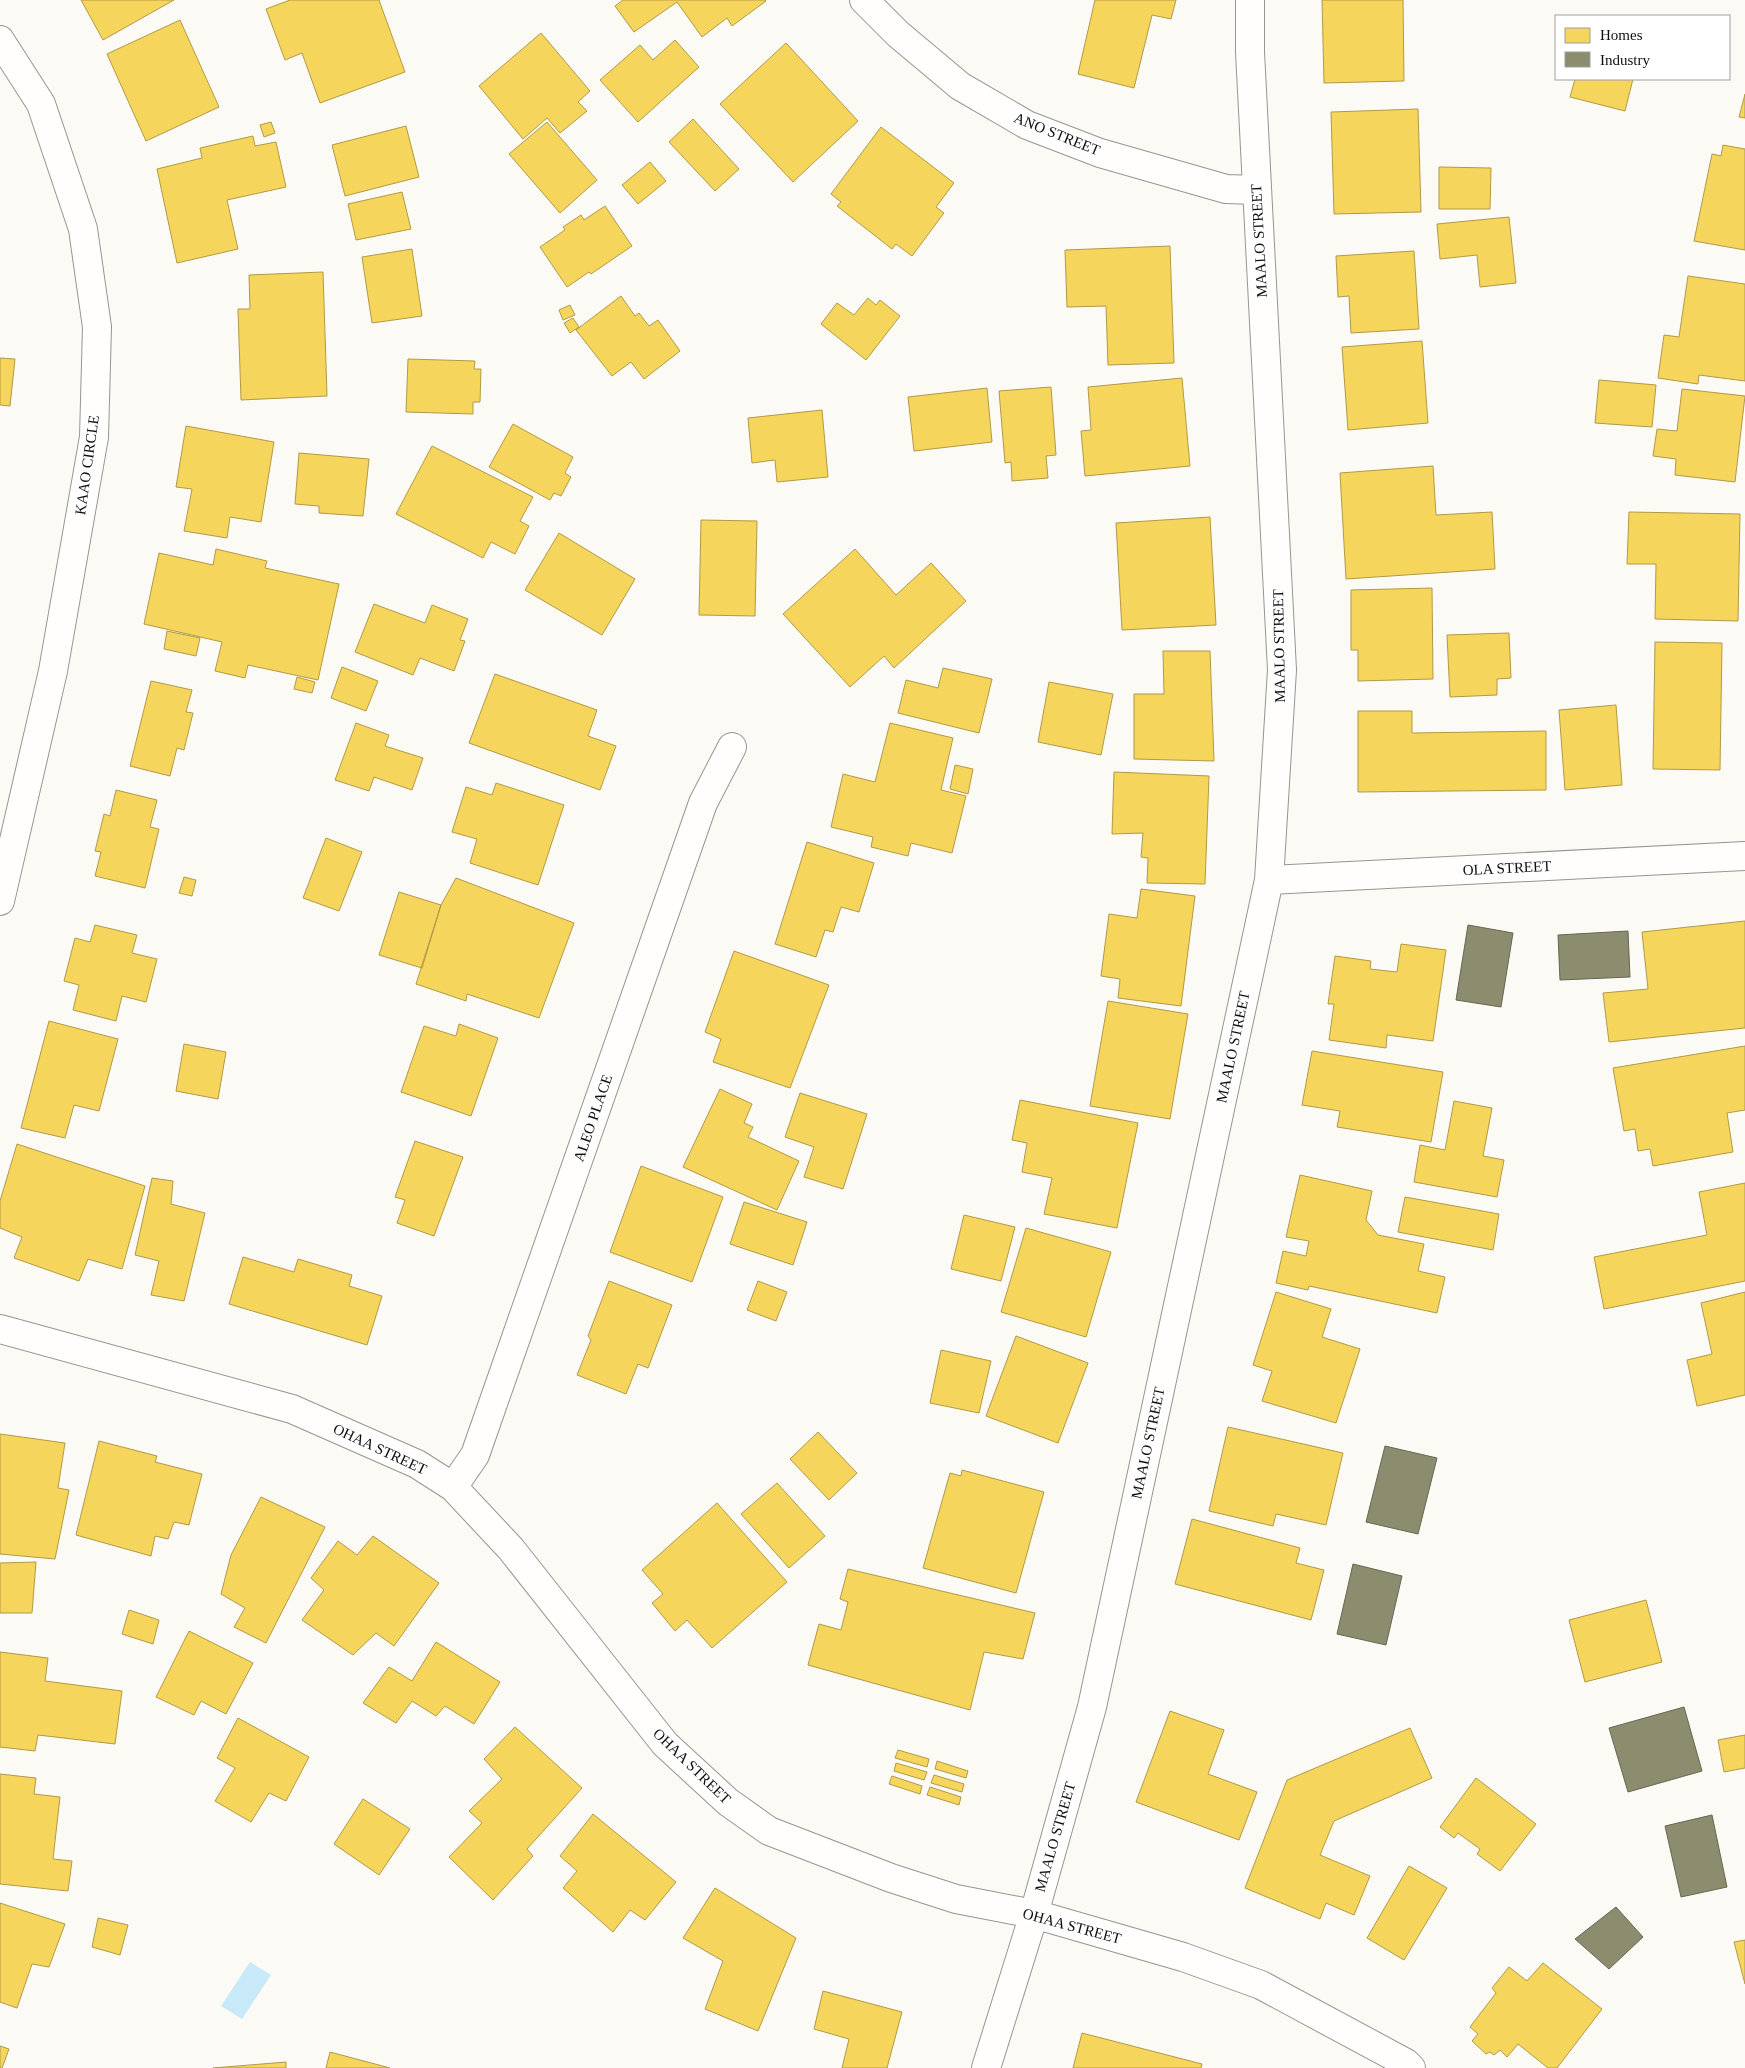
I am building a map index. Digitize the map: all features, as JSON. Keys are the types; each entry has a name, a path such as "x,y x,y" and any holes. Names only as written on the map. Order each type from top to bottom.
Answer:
{"street":[{"name":"ANO STREET","path":"864,0 898,34 960,86 1027,125 1100,153 1226,189 1256,190"},
{"name":"MAALO STREET","path":"986,2068 1034,1914 1092,1707 1269,880 1282,670 1256,190 1250,52 1250,0"},
{"name":"KAAO CIRCLE","path":"0,40 41,104 83,229 97,327 94,438 53,671 0,900"},
{"name":"ALEO PLACE","path":"454,1488 474,1455 703,803 732,747"},
{"name":"OLA STREET","path":"1269,880 1745,856"},
{"name":"OHAA STREET","path":"0,1329 292,1409 417,1464 454,1488 512,1549 665,1744 728,1802 769,1831 892,1878 956,1899 1034,1914 1182,1957 1261,1985 1411,2068"}],"water":[{"path":"250,1962 271,1975 242,2019 221,2006"}],"building: Homes":[{"path":"81,0 174,0 103,40"},
{"path":"290,0 379,0 405,72 320,103 302,53 285,60 266,9"},
{"path":"623,0 766,1 732,26 727,18 702,37 677,2 634,32 615,6"},
{"path":"1095,0 1176,0 1171,19 1152,15 1134,88 1078,74"},
{"path":"1322,0 1403,0 1404,81 1324,83"},
{"path":"180,20 219,107 146,141 107,54"},
{"path":"541,33 590,91 578,102 587,111 560,133 547,118 523,139 479,86"},
{"path":"675,40 699,67 638,122 600,80 640,45 653,60"},
{"path":"786,43 858,121 793,182 720,104"},
{"path":"1575,80 1633,80 1625,111 1570,97"},
{"path":"1745,94 1745,118 1739,117"},
{"path":"1418,109 1421,212 1334,214 1331,112"},
{"path":"693,119 739,169 715,191 669,142"},
{"path":"271,122 275,133 264,137 260,125"},
{"path":"547,122 597,180 560,213 509,154"},
{"path":"406,126 419,177 345,196 332,145"},
{"path":"881,127 954,183 936,207 944,213 912,256 896,244 892,249 837,206 841,202 831,194"},
{"path":"253,136 255,146 276,142 286,187 227,200 238,249 177,263 157,169 202,158 200,148"},
{"path":"1723,145 1745,149 1745,250 1694,241 1712,154 1721,156"},
{"path":"650,162 666,181 638,204 622,185"},
{"path":"1439,167 1491,168 1490,209 1439,209"},
{"path":"402,192 411,229 356,240 348,204"},
{"path":"605,206 632,246 591,274 589,272 567,287 540,247 565,230 563,227 581,215 584,220"},
{"path":"1509,217 1516,283 1480,287 1477,255 1440,259 1437,224"},
{"path":"1170,246 1174,363 1108,365 1106,306 1067,307 1065,250"},
{"path":"412,249 422,316 372,323 362,257"},
{"path":"1414,251 1419,329 1351,333 1349,296 1338,297 1336,256"},
{"path":"323,272 327,396 241,400 238,309 250,309 249,275"},
{"path":"1688,276 1745,284 1745,381 1699,375 1698,384 1658,378 1664,335 1679,337"},
{"path":"621,296 635,316 639,313 649,326 658,320 680,351 644,379 631,362 612,376 576,330"},
{"path":"868,298 876,305 880,300 900,316 866,360 821,324 837,303 854,315"},
{"path":"570,305 575,315 563,320 559,310"},
{"path":"573,318 579,327 570,333 564,323"},
{"path":"1422,341 1428,423 1348,430 1342,347"},
{"path":"0,358 15,359 10,406 0,405"},
{"path":"408,359 475,361 474,369 481,369 480,402 473,402 473,414 406,412"},
{"path":"1182,378 1190,466 1085,476 1081,431 1091,430 1088,387"},
{"path":"1599,380 1656,385 1652,427 1595,423"},
{"path":"1051,387 1056,455 1046,456 1048,478 1012,481 1011,462 1005,463 999,391"},
{"path":"987,388 992,442 914,451 908,397"},
{"path":"1682,389 1745,396 1735,482 1675,475 1676,459 1653,456 1657,429 1677,431"},
{"path":"822,410 828,477 777,482 775,460 752,463 748,418"},
{"path":"513,424 573,457 565,473 571,477 561,496 554,493 550,500 489,467"},
{"path":"186,426 274,442 261,522 230,517 227,538 184,531 192,489 176,487"},
{"path":"432,446 533,497 520,521 529,526 515,554 491,542 483,558 396,514"},
{"path":"299,453 369,459 363,516 319,513 319,506 295,504"},
{"path":"1433,466 1436,515 1492,512 1495,569 1346,579 1340,473"},
{"path":"1629,512 1740,514 1738,621 1655,619 1656,564 1627,564"},
{"path":"1210,517 1216,625 1122,630 1116,523"},
{"path":"701,520 757,521 755,616 699,615"},
{"path":"559,533 635,579 602,635 525,590"},
{"path":"216,549 267,561 265,568 339,584 318,680 248,665 245,678 215,671 222,642 144,624 159,553 213,565"},
{"path":"855,549 896,595 931,563 966,601 894,668 884,656 850,687 783,614"},
{"path":"1432,588 1433,679 1358,681 1358,650 1351,650 1351,590"},
{"path":"374,604 425,623 432,605 468,619 460,640 465,641 454,671 420,658 413,675 355,652"},
{"path":"167,631 200,638 196,656 164,649"},
{"path":"1509,633 1511,678 1497,679 1497,695 1450,697 1447,635"},
{"path":"1655,642 1722,643 1720,770 1653,769"},
{"path":"1163,651 1210,651 1214,761 1134,759 1134,694 1164,694"},
{"path":"342,667 378,681 366,711 331,698"},
{"path":"943,668 992,679 979,733 898,713 906,680 938,688"},
{"path":"495,674 597,710 588,736 616,746 600,790 469,743"},
{"path":"297,677 315,682 312,693 294,689"},
{"path":"151,681 192,690 186,712 193,713 184,750 177,748 170,776 130,766"},
{"path":"1049,682 1113,694 1101,755 1038,742"},
{"path":"1616,705 1622,785 1565,790 1559,710"},
{"path":"1358,711 1412,711 1412,733 1546,731 1546,790 1358,792"},
{"path":"356,723 389,735 385,746 423,758 412,790 374,777 369,791 335,780"},
{"path":"890,723 953,738 941,790 966,796 952,853 911,843 908,856 871,847 873,837 831,827 843,774 875,782"},
{"path":"955,765 973,769 968,794 950,789"},
{"path":"1114,772 1209,776 1205,884 1147,883 1148,858 1141,857 1143,833 1112,834"},
{"path":"496,783 564,805 538,885 470,863 477,839 452,832 466,787 492,795"},
{"path":"116,790 157,800 150,827 159,829 145,888 95,876 101,852 95,851 104,814 110,816"},
{"path":"326,838 362,852 339,911 303,898"},
{"path":"807,842 874,863 859,912 841,907 833,932 825,930 816,957 775,944"},
{"path":"184,877 196,880 192,896 179,893"},
{"path":"456,878 574,923 539,1018 467,994 466,1001 416,984 441,905"},
{"path":"1141,889 1195,896 1181,1006 1118,998 1120,979 1101,976 1109,914 1137,918"},
{"path":"399,892 441,905 422,968 379,955"},
{"path":"1745,921 1745,1028 1609,1042 1603,993 1648,989 1642,932"},
{"path":"95,925 137,935 132,953 157,959 146,1002 122,996 116,1021 73,1010 79,985 64,981 75,938 90,942"},
{"path":"1401,944 1446,950 1433,1041 1387,1035 1386,1048 1329,1040 1334,1004 1328,1004 1335,956 1371,961 1370,969 1397,972"},
{"path":"734,951 829,985 790,1088 713,1062 721,1039 705,1032"},
{"path":"1108,1001 1188,1014 1170,1119 1090,1106"},
{"path":"49,1021 118,1039 99,1111 74,1105 65,1138 21,1128"},
{"path":"459,1024 498,1038 471,1116 401,1092 424,1026 456,1036"},
{"path":"184,1044 226,1052 218,1099 176,1091"},
{"path":"1745,1046 1745,1110 1727,1113 1733,1152 1653,1166 1650,1149 1638,1151 1635,1129 1624,1131 1613,1068"},
{"path":"1312,1051 1443,1072 1431,1142 1337,1127 1340,1111 1302,1105"},
{"path":"720,1089 752,1104 744,1123 753,1127 748,1137 799,1161 777,1210 683,1167"},
{"path":"800,1093 867,1114 843,1189 804,1177 814,1147 785,1137"},
{"path":"1020,1100 1138,1123 1117,1228 1044,1214 1052,1178 1022,1172 1027,1143 1012,1140"},
{"path":"1454,1101 1492,1108 1483,1156 1504,1160 1497,1197 1414,1182 1420,1145 1445,1150"},
{"path":"415,1141 463,1157 434,1236 397,1223 405,1200 395,1197"},
{"path":"17,1144 145,1186 122,1269 88,1259 79,1281 14,1258 22,1237 0,1228 0,1201"},
{"path":"641,1166 723,1197 692,1282 610,1252"},
{"path":"1300,1175 1372,1191 1366,1220 1378,1235 1424,1244 1418,1271 1445,1277 1437,1313 1309,1286 1308,1290 1276,1283 1283,1251 1306,1256 1309,1241 1286,1237"},
{"path":"152,1178 173,1181 171,1204 205,1213 184,1301 151,1295 159,1261 135,1255"},
{"path":"1745,1183 1745,1281 1604,1309 1594,1257 1707,1235 1699,1192"},
{"path":"1405,1197 1499,1214 1493,1250 1398,1232"},
{"path":"744,1202 807,1222 793,1265 730,1244"},
{"path":"964,1215 1015,1227 1001,1281 951,1269"},
{"path":"1026,1228 1111,1252 1086,1337 1001,1312"},
{"path":"243,1257 294,1272 298,1259 352,1275 349,1286 382,1296 367,1345 229,1304"},
{"path":"609,1281 672,1305 648,1368 638,1364 626,1394 577,1375 591,1340 588,1336"},
{"path":"758,1281 787,1292 776,1321 747,1310"},
{"path":"1276,1292 1331,1309 1322,1337 1360,1349 1336,1423 1262,1401 1272,1371 1253,1365"},
{"path":"1745,1292 1745,1395 1697,1406 1687,1360 1712,1354 1701,1303"},
{"path":"1016,1336 1088,1363 1058,1443 986,1416"},
{"path":"941,1350 991,1361 979,1413 930,1403"},
{"path":"1228,1427 1343,1453 1326,1525 1276,1514 1273,1526 1209,1511"},
{"path":"818,1432 857,1473 829,1500 790,1459"},
{"path":"0,1434 65,1443 58,1488 69,1490 55,1559 0,1554"},
{"path":"99,1441 157,1456 155,1462 202,1474 189,1525 174,1522 168,1539 155,1536 151,1556 76,1535"},
{"path":"962,1470 1044,1492 1016,1593 923,1568 950,1473 961,1476"},
{"path":"777,1483 825,1536 789,1568 741,1514"},
{"path":"261,1497 325,1527 266,1643 234,1627 245,1608 221,1594 231,1555"},
{"path":"717,1503 787,1582 712,1648 687,1620 675,1631 652,1603 663,1594 642,1570"},
{"path":"1192,1519 1300,1548 1296,1563 1324,1570 1311,1620 1175,1584"},
{"path":"373,1536 439,1583 394,1646 376,1633 353,1655 302,1620 324,1590 311,1578 338,1541 357,1555"},
{"path":"36,1562 32,1613 0,1613 0,1563"},
{"path":"848,1569 1035,1613 1023,1659 984,1652 970,1710 808,1665 819,1624 841,1630 848,1602 840,1599"},
{"path":"1646,1600 1662,1662 1585,1682 1569,1620"},
{"path":"129,1610 159,1620 153,1644 122,1634"},
{"path":"189,1631 253,1663 226,1714 201,1701 194,1715 156,1697"},
{"path":"436,1642 500,1682 474,1724 445,1706 436,1716 412,1701 396,1723 363,1703 389,1667 412,1681"},
{"path":"0,1652 48,1658 45,1681 122,1691 115,1744 38,1735 35,1751 0,1747"},
{"path":"1170,1711 1224,1730 1208,1774 1257,1792 1239,1840 1136,1802"},
{"path":"238,1718 309,1757 286,1801 269,1793 251,1822 215,1801 235,1768 217,1758"},
{"path":"515,1727 582,1788 527,1849 533,1856 493,1900 449,1857 482,1823 469,1811 502,1779 484,1759"},
{"path":"1410,1728 1432,1778 1334,1821 1320,1855 1370,1876 1354,1915 1326,1903 1320,1919 1245,1888 1287,1780"},
{"path":"1745,1735 1745,1768 1724,1772 1718,1740"},
{"path":"898,1750 929,1759 927,1767 895,1758"},
{"path":"937,1761 968,1771 966,1778 935,1769"},
{"path":"896,1763 927,1772 924,1780 894,1771"},
{"path":"0,1774 36,1778 34,1794 60,1797 53,1859 72,1861 68,1891 0,1884"},
{"path":"934,1775 964,1784 962,1792 931,1783"},
{"path":"892,1776 922,1786 920,1794 889,1784"},
{"path":"1476,1778 1536,1824 1500,1871 1477,1854 1480,1849 1458,1833 1454,1838 1440,1827"},
{"path":"930,1787 961,1797 959,1805 927,1795"},
{"path":"363,1799 410,1829 379,1875 334,1844"},
{"path":"593,1814 676,1882 645,1920 630,1910 613,1932 563,1888 577,1871 560,1856"},
{"path":"1409,1866 1447,1888 1404,1960 1367,1938"},
{"path":"715,1888 796,1938 758,2031 705,2009 723,1961 683,1938"},
{"path":"0,1903 65,1924 49,1967 32,1964 17,2008 0,2002"},
{"path":"98,1918 128,1925 120,1955 92,1947"},
{"path":"1745,1940 1745,1984 1734,1942"},
{"path":"1543,1963 1602,2009 1557,2068 1548,2068 1518,2044 1507,2057 1500,2050 1494,2055 1490,2052 1486,2054 1472,2041 1478,2034 1470,2027 1496,1993 1492,1988 1509,1967 1527,1981"},
{"path":"823,1991 902,2012 887,2068 842,2068 849,2039 814,2029"},
{"path":"1082,2033 1202,2064 1201,2068 1073,2068"},
{"path":"0,2046 9,2049 2,2068 0,2068"},
{"path":"330,2052 390,2068 326,2068"},
{"path":"286,2062 286,2068 213,2068"}],"building: Industry":[{"path":"1468,925 1513,933 1501,1007 1456,1000"},
{"path":"1628,931 1630,977 1560,980 1558,935"},
{"path":"1385,1446 1437,1458 1418,1534 1366,1522"},
{"path":"1353,1564 1402,1576 1386,1645 1337,1634"},
{"path":"1684,1707 1702,1771 1628,1792 1609,1728"},
{"path":"1712,1815 1727,1887 1681,1897 1665,1826"},
{"path":"1616,1907 1643,1937 1609,1969 1575,1939"}]}
